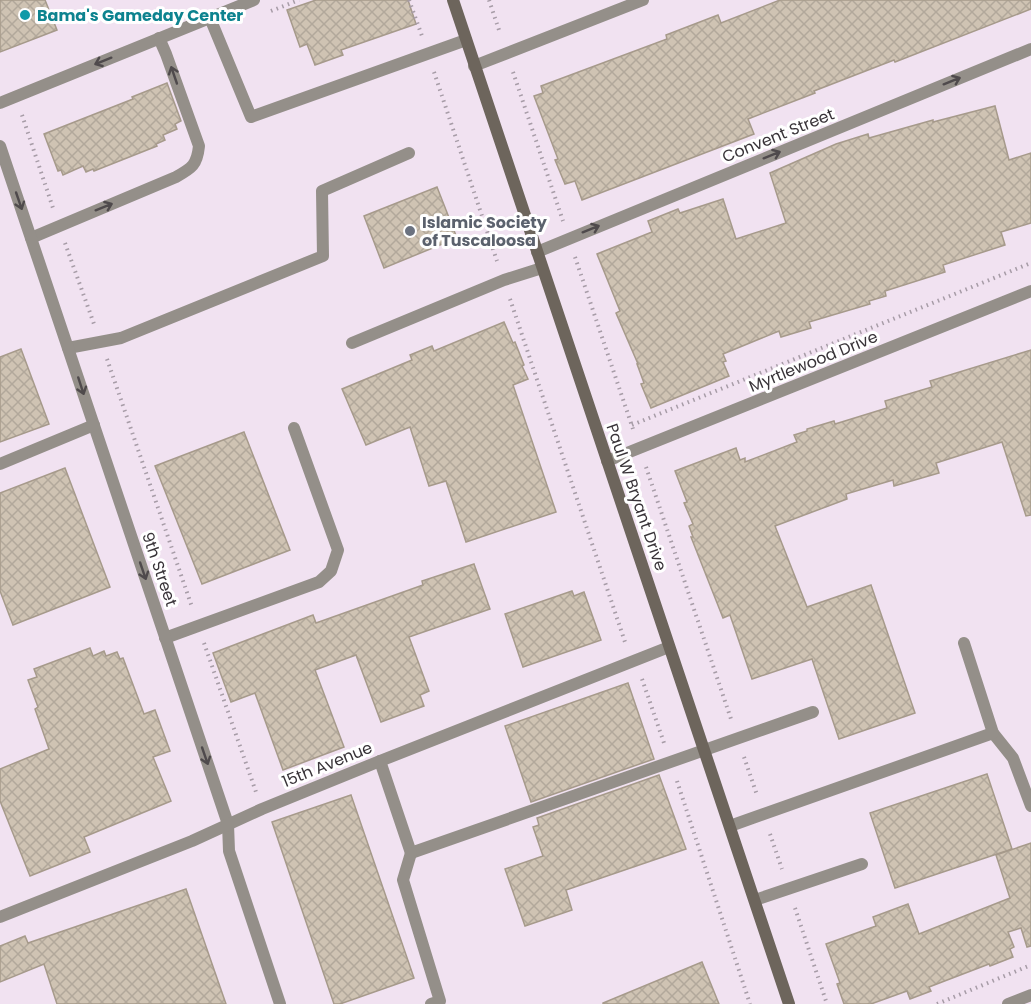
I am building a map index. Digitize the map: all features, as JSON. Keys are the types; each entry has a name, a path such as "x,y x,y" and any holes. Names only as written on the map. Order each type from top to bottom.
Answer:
{"street":[{"path":"0,103 210,18 227,6 254,0"},
{"name":"Paul W Bryant Drive","path":"453,0 789,1004"},
{"path":"474,66 643,0"},
{"path":"210,18 251,117 466,40"},
{"path":"31,238 176,177 190,169 198,159 199,146 159,39"},
{"name":"Convent Street","path":"537,252 1031,49"},
{"name":"9th Street","path":"0,146 228,824 229,851 280,1004"},
{"path":"68,348 121,338 323,256 322,191 409,153"},
{"path":"352,343 504,280 542,267"},
{"name":"Myrtlewood Drive","path":"607,461 1031,291"},
{"path":"0,464 93,425"},
{"path":"165,638 319,582 331,571 338,550 294,428"},
{"path":"964,643 993,733 1013,758 1031,806"},
{"name":"15th Avenue","path":"0,917 181,845 380,760 669,647"},
{"path":"411,853 813,712"},
{"path":"730,826 993,733"},
{"path":"380,760 411,853 403,880 440,1001 431,1004"},
{"path":"755,900 862,864"},
{"path":"1008,1004 1031,995"}],"path":[{"path":"409,0 627,646 639,670 671,762 750,1004"},
{"path":"489,0 827,1004"},
{"path":"632,425 1031,263"},
{"path":"936,1004 1031,965"}],"building":[{"name":"Bama's Gameday Center","path":"0,0 45,0 57,30 0,52"},
{"path":"316,0 408,0 416,24 341,50 343,55 315,65 307,44 300,47 287,10"},
{"path":"780,0 1031,0 1031,9 814,91 815,93 748,119 754,134 582,200 575,181 565,184 534,96 543,93 541,86 667,39 666,35 718,15 721,23"},
{"path":"167,83 181,121 175,124 177,129 163,135 165,140 156,144 157,146 94,171 93,169 86,172 83,166 63,175 61,170 58,171 44,134"},
{"path":"995,106 1009,160 1031,153 1031,223 1001,232 1005,245 943,265 945,272 885,291 886,296 869,301 870,304 809,322 811,328 781,337 779,331 723,354 726,361 723,362 729,376 651,408 641,384 644,383 638,364 616,313 620,311 597,254 652,232 648,221 678,209 680,213 723,199 736,239 786,223 770,173 836,144 868,134 869,138"},
{"path":"437,187 457,238 384,268 364,216"},
{"path":"504,322 513,343 515,342 528,379 513,385 556,512 466,542 446,481 429,486 410,427 366,445 342,389 412,360 410,355 432,346 434,351"},
{"path":"21,349 49,424 0,442 0,357"},
{"path":"1031,350 1031,515 1026,516 1002,442 936,463 939,473 894,486 893,480 846,494 847,499 775,526 807,607 871,585 915,713 839,739 812,659 752,679 730,615 723,618 691,537 693,537 689,526 693,524 675,471 736,448 740,460 745,458 745,462 797,442 794,435 807,431 807,429 834,421 835,424 887,408 885,401 932,387 930,381"},
{"path":"244,432 290,550 202,584 155,466"},
{"path":"65,468 110,587 13,625 0,591 0,493"},
{"path":"474,564 490,609 409,637 429,691 420,695 424,706 381,722 356,655 315,670 344,747 283,770 255,693 231,702 213,653 313,615 316,623 423,585 422,581"},
{"path":"572,591 574,596 584,592 601,640 523,667 505,614"},
{"path":"90,648 93,656 104,651 106,656 117,652 120,659 123,658 144,714 155,710 170,751 153,757 171,801 84,837 90,852 30,876 0,801 0,769 49,749 28,680 37,677 34,669"},
{"path":"628,683 654,759 531,802 505,726"},
{"path":"987,774 1012,849 895,888 870,813"},
{"path":"659,775 686,849 566,890 572,910 525,926 505,869 543,856 533,827 539,825 537,818"},
{"path":"351,795 414,978 340,1004 334,1004 272,822"},
{"path":"1031,843 1031,946 1027,947 1021,928 1008,932 1014,947 1010,949 1013,957 929,987 931,991 910,999 907,991 871,1004 844,1004 837,984 840,983 826,944 876,926 873,917 908,904 919,934 1010,898 996,855"},
{"path":"186,889 226,1004 57,1004 44,964 0,982 0,946 25,936 28,943"},
{"path":"702,962 719,1004 603,1004 603,1003"}],"place":[{"name":"Bama's Gameday Center","path":"25,15"},
{"name":"Islamic Society of Tuscaloosa","path":"410,231"}]}
